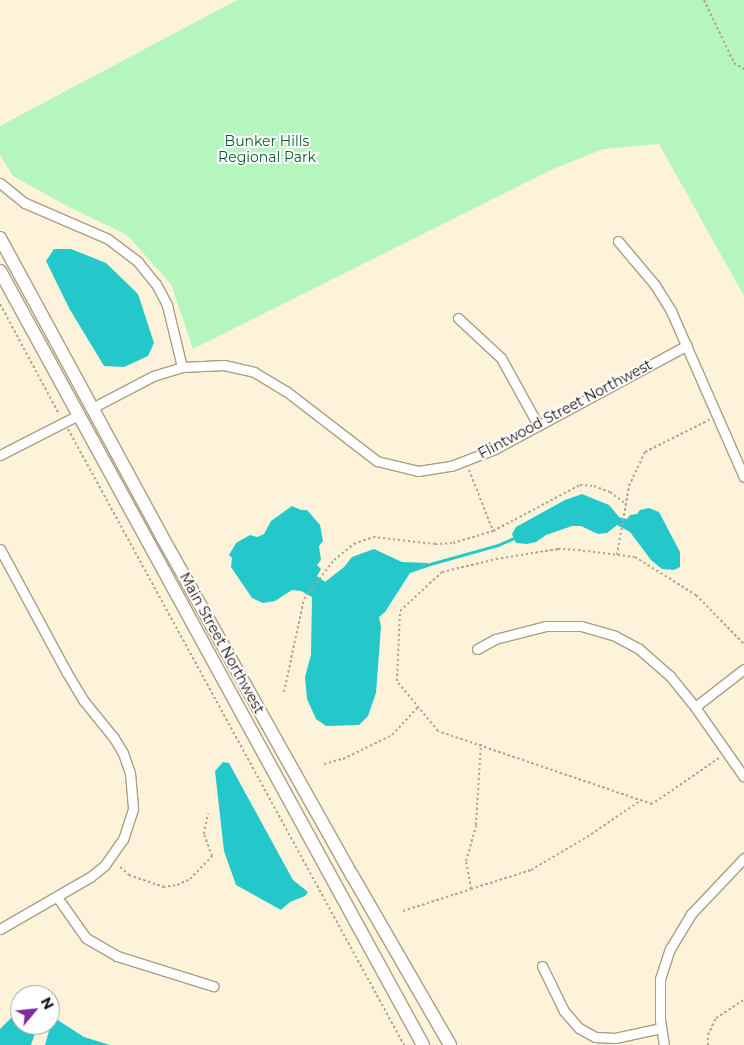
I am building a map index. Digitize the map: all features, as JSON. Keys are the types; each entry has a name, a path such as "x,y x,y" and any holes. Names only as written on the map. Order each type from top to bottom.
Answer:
{"main road":[{"name":"Main Street Northwest","path":"0,238 92,408 347,866 450,1045"},
{"name":"Main Street Northwest","path":"0,271 423,1045"}],"street":[{"path":"0,183 26,203 108,239 138,262 156,284 167,305 182,367"},
{"path":"618,242 655,286 671,312 744,477"},
{"path":"458,318 501,358 538,425"},
{"name":"Flintwood Street Northwest","path":"92,408 153,376 182,367 224,365 254,372 286,391 377,461 418,471 451,466 495,449 687,345"},
{"path":"0,455 63,421 78,415"},
{"path":"0,550 84,702 114,738 130,773 133,809 123,839 105,865 90,877 0,929"},
{"path":"477,649 495,639 546,626 581,626 615,636 638,648 670,676 695,707 744,776"},
{"path":"695,707 744,669"},
{"path":"664,1045 661,1028 660,979 670,949 691,914 744,858"},
{"path":"57,897 86,938 118,956 214,986"},
{"path":"542,966 564,1011 579,1028 595,1037 614,1038 661,1028"}],"path":[{"path":"704,0 734,64 744,69"},
{"path":"0,304 404,1045"},
{"path":"616,555 629,486 645,452 718,416"},
{"path":"465,461 493,531"},
{"path":"284,692 304,599 342,552 363,540 373,538 435,544 453,543 493,531 580,485 594,486 610,492 626,504"},
{"path":"727,753 652,804 480,744 438,732 397,681 400,611 442,572 496,559 558,549 635,558 696,595 744,644"},
{"path":"324,764 343,759 392,735 418,707"},
{"path":"471,889 466,861 476,825 480,744"},
{"path":"403,911 531,870 587,837 641,800"},
{"path":"120,867 128,875 163,888 177,885 190,879 212,856 204,834 208,813"},
{"path":"708,1045 708,1035 716,1018 744,1000"}],"green space":[{"name":"Bunker Hills Regional Park","path":"237,0 744,0 744,296 659,144 603,149 551,170 193,349 171,284 127,235 67,206 13,176 0,155 0,126"}],"water":[{"path":"54,249 71,249 106,263 138,294 154,343 148,356 124,367 104,366 69,308 46,261"},
{"path":"582,494 609,505 619,517 627,519 630,515 637,514 640,510 649,508 659,512 680,552 680,567 674,570 662,569 651,560 630,532 617,525 607,533 598,534 581,526 572,526 546,535 536,542 527,544 516,543 512,534 516,527 565,500"},
{"path":"292,506 301,510 307,510 320,525 323,541 319,546 321,560 317,565 321,569 317,576 325,582 344,567 352,557 374,549 402,562 428,563 431,566 410,573 385,612 379,617 381,627 376,693 368,716 359,725 326,726 316,719 307,699 305,677 311,655 312,597 301,591 292,590 275,601 263,603 252,598 231,567 232,558 229,555 236,543 250,535 257,537 264,534 271,521"},
{"path":"223,762 229,763 293,880 308,892 305,896 290,902 281,910 236,885 224,851 215,771"},
{"path":"10,1019 10,1035 34,1035 31,1045 0,1045 0,1029"},
{"path":"60,1022 84,1037 110,1045 45,1045 48,1035 60,1035"}],"waterway":[{"path":"430,564 498,545 514,538"}]}
